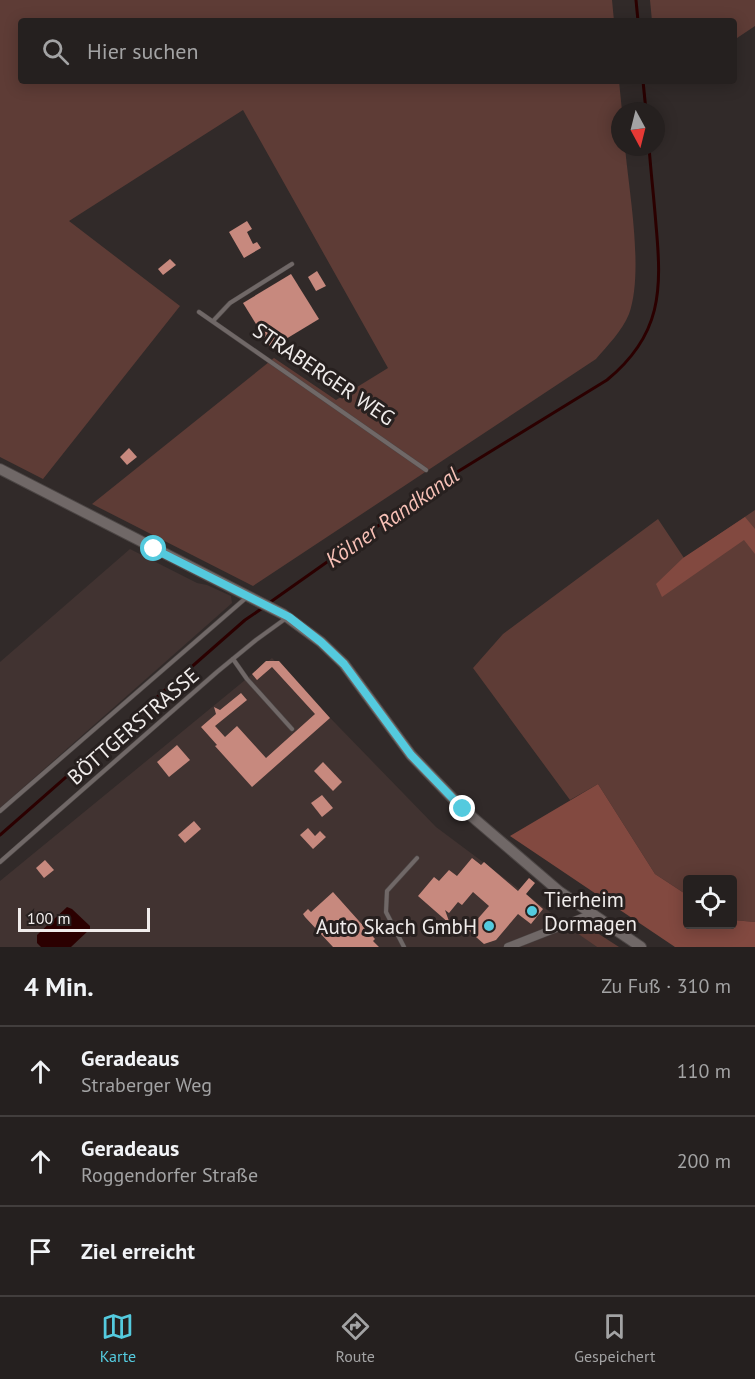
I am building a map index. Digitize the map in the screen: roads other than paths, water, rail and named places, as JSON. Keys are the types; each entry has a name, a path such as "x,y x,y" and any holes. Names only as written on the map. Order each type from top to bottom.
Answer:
{"main road":[{"path":"0,469 286,616 321,642 344,664 411,755 463,809 560,892 641,947"}],"street":[{"path":"508,947 592,914"}],"lane":[{"path":"213,321 230,303 292,264"},
{"name":"STRABERGER WEG","path":"200,312 426,470"},
{"path":"0,811 250,598"},
{"name":"BÖTTGERSTRASSE","path":"0,862 233,659 286,616"},
{"path":"233,659 247,679 292,729"},
{"path":"404,947 386,912 387,891 417,858"}],"waterway":[{"name":"Kölner Randkanal","path":"636,0 638,18"},
{"name":"Kölner Randkanal","path":"643,84 645,102"},
{"name":"Kölner Randkanal","path":"269,603 436,485 607,380 625,363 639,346 648,328 658,291 658,248 650,156"},
{"name":"Kölner Randkanal","path":"0,835 245,620 264,607"}],"place":[{"name":"Tierheim Dormagen","path":"532,911"},
{"name":"Auto Skach GmbH","path":"489,926"}]}
